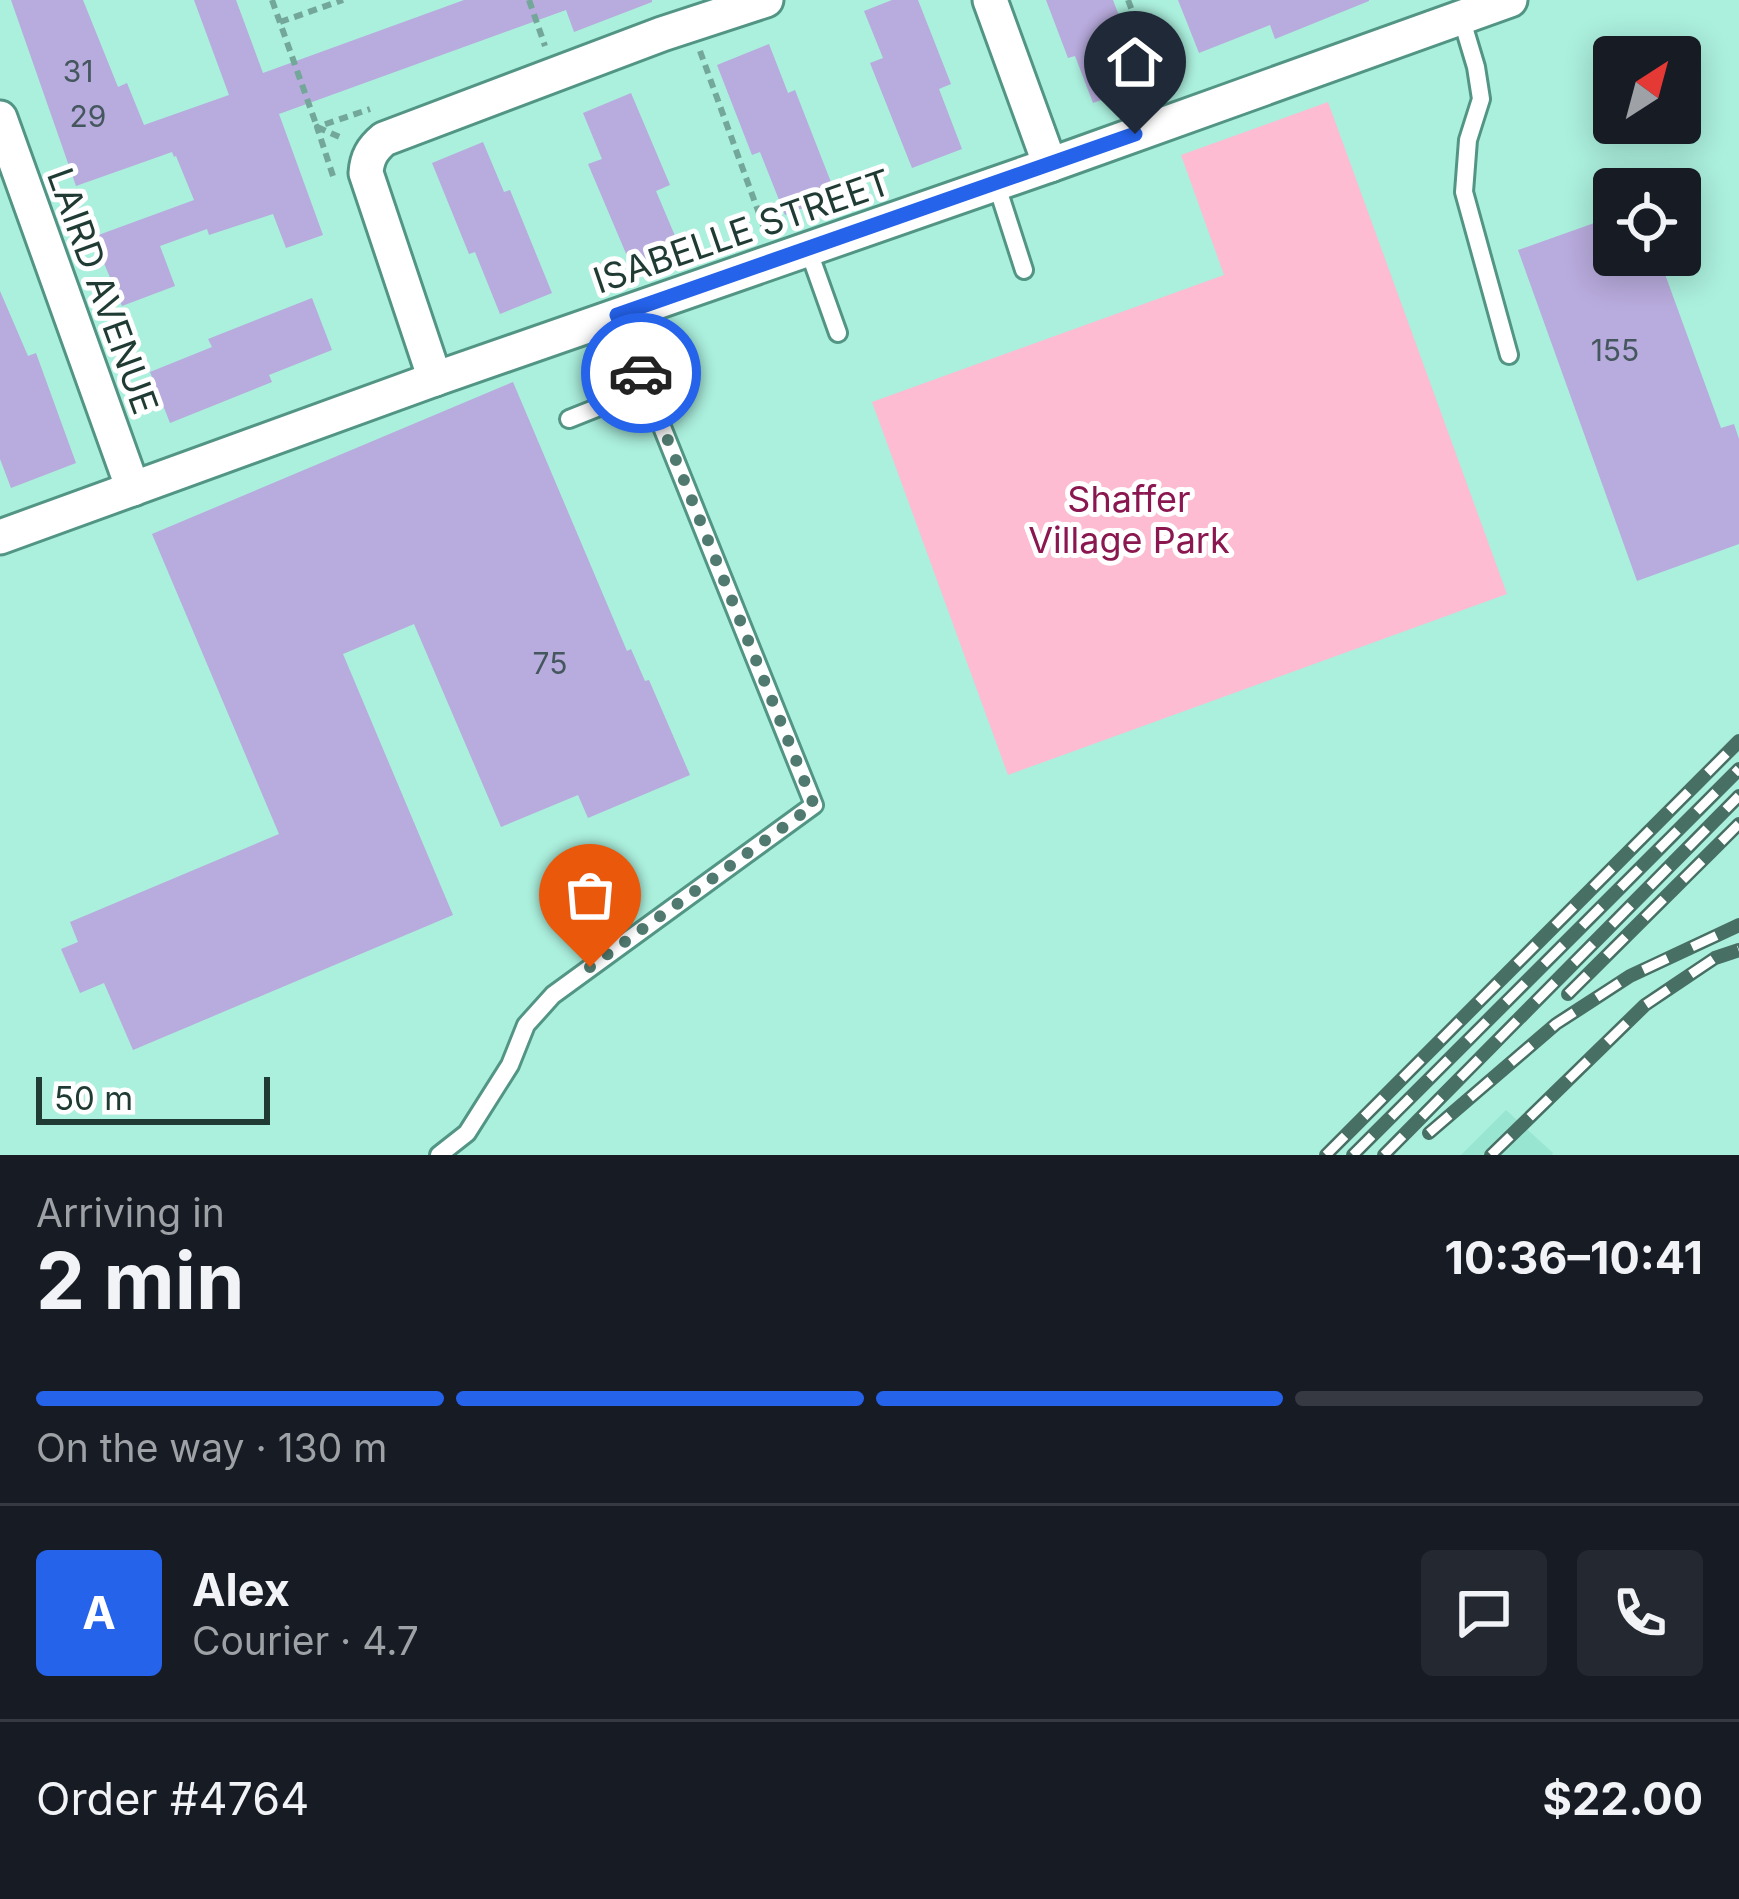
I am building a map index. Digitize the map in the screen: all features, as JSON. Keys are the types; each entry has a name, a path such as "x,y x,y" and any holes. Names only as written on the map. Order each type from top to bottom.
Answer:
{"street":[{"path":"435,379 366,173 370,154 384,139 662,34 766,0"},
{"path":"990,0 1050,165"},
{"name":"ISABELLE STREET","path":"0,537 1510,0"},
{"name":"LAIRD AVENUE","path":"0,118 133,489"}],"lane":[{"path":"1461,17 1480,99 1468,140 1464,192 1509,355"},
{"path":"996,183 1024,270"},
{"path":"808,249 838,333"},
{"path":"439,1155 467,1133 510,1065 526,1025 553,995 814,805 617,315"},
{"path":"569,419 647,388"}],"path":[{"path":"272,0 317,128 340,137"},
{"path":"280,22 344,0"},
{"path":"529,0 545,46"},
{"path":"1128,0 1163,91"},
{"path":"699,47 769,241"}],"shaded area":[{"path":"1506,1110 1553,1153 1552,1155 1461,1155"}],"green space":[{"name":"Shaffer Village Park","path":"1328,102 1507,594 1008,775 872,402 1224,275 1181,155"}],"building":[{"path":"11,0 83,0 118,87 127,83 144,125 229,95 194,0 236,0 263,73 464,0 652,2 574,32 566,10 279,114 323,235 286,248 273,214 209,235 207,229 160,246 175,286 122,306 93,237 194,200 172,152 76,186"},
{"path":"892,0 918,0 951,84 939,89 962,149 912,168 870,63 883,58 864,11"},
{"path":"1046,0 1113,0 1145,84 1093,103 1075,56 1068,58"},
{"path":"1178,0 1369,1 1275,39 1270,25 1199,53"},
{"path":"769,44 788,93 795,90 836,195 785,215 760,152 752,155 717,65"},
{"path":"631,93 670,185 656,191 681,250 633,270 588,164 602,159 583,113"},
{"path":"483,142 504,192 510,190 552,293 500,314 475,252 469,254 432,163"},
{"path":"1593,223 1593,276 1666,276 1721,428 1734,424 1739,439 1739,544 1637,581 1518,250"},
{"path":"0,291 28,356 36,353 76,463 11,488 0,459"},
{"path":"312,298 332,350 269,375 272,382 170,423 150,372 212,347 208,339"},
{"path":"513,382 627,651 631,649 645,681 649,680 690,775 588,818 578,795 501,827 414,624 343,654 453,915 133,1050 104,983 80,993 61,949 78,942 70,922 279,834 152,534"}],"railway":[{"path":"1326,1155 1739,741"},
{"path":"1353,1155 1739,769"},
{"path":"1384,1155 1739,796"},
{"path":"1568,994 1739,824"},
{"path":"1429,1133 1556,1024 1630,976 1739,925"},
{"path":"1491,1155 1645,1005 1715,958 1739,950"}],"way so far":[{"path":"590,967 814,805 641,373"}],"route":[{"path":"641,373 617,315 1135,134"}]}
